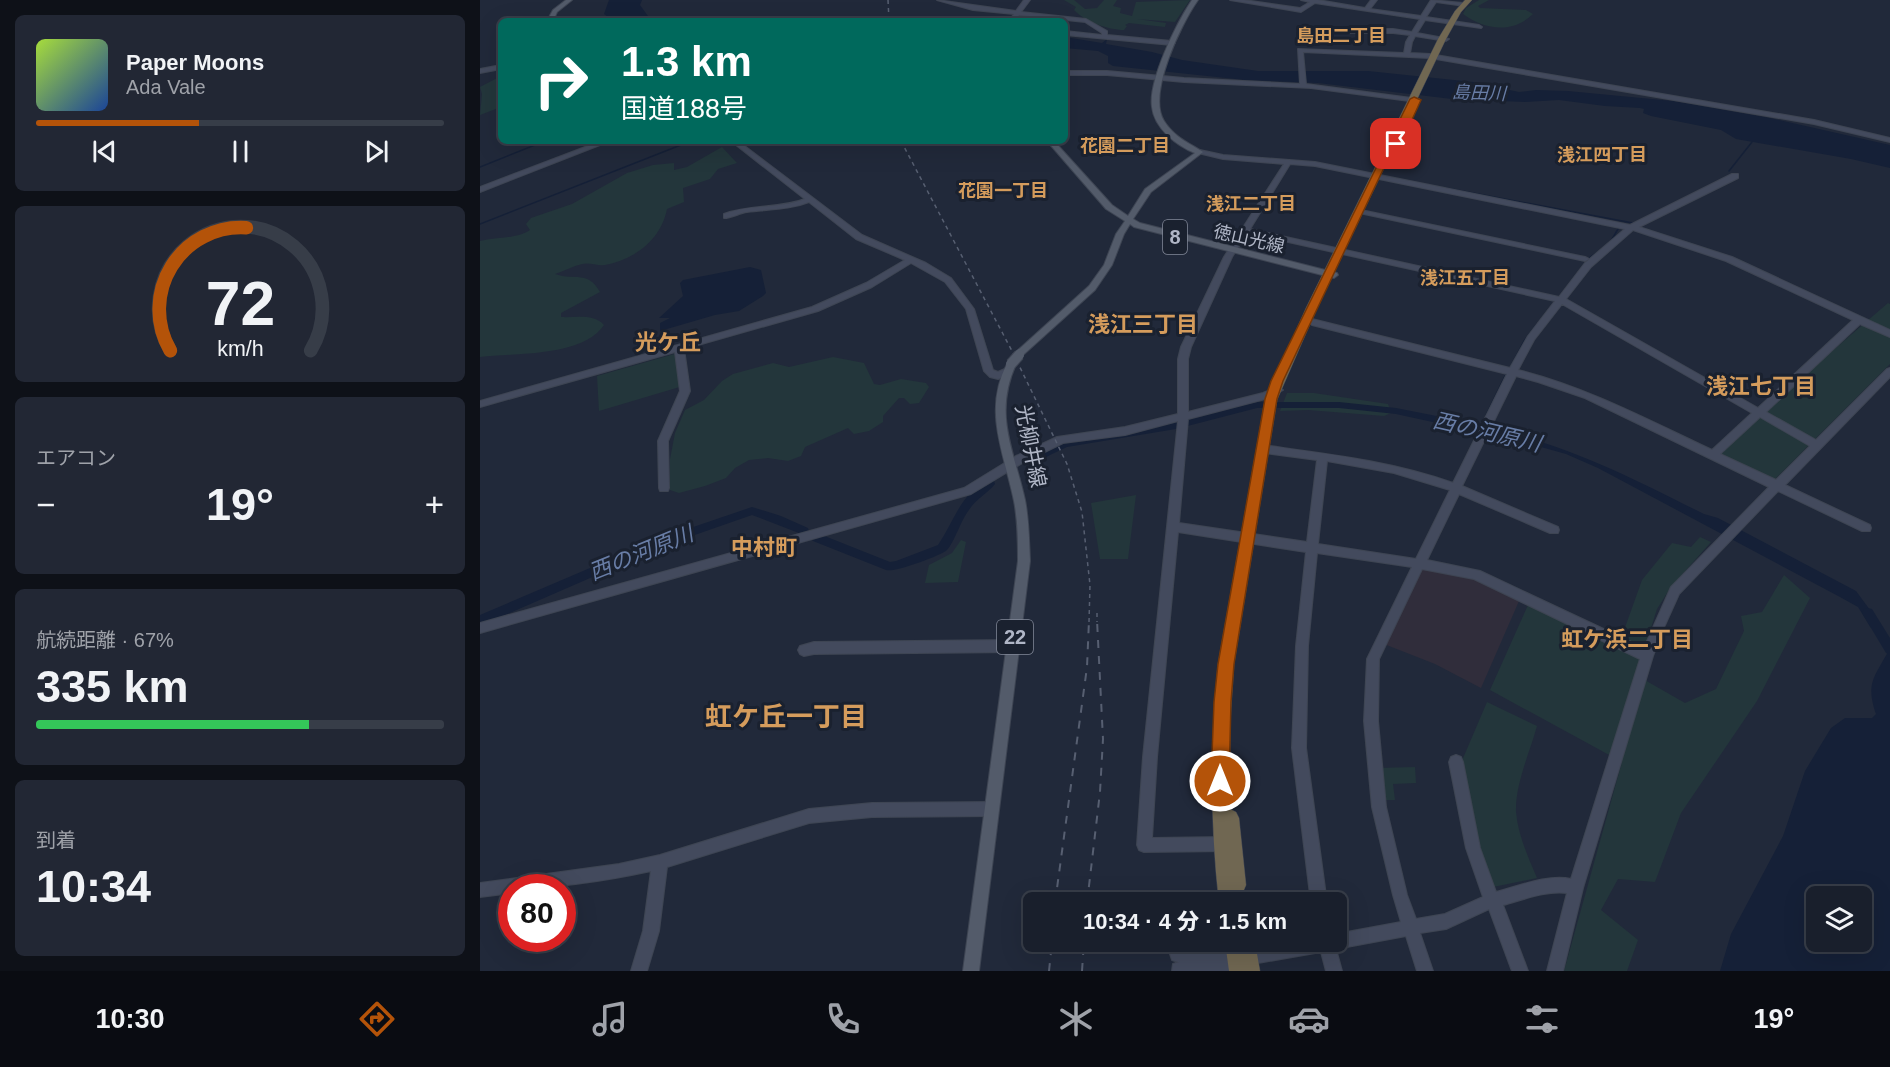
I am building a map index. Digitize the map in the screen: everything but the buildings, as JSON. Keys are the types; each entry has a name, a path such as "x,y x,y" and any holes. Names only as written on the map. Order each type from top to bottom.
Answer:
{"highway":[{"path":"1229,892 1228,844 1220,760 1222,702 1226,664 1251,538 1274,400 1341,252 1444,39 1460,8 1469,0"},
{"path":"1341,252 1364,212 1378,176"},
{"path":"1274,400 1312,322 1331,275"},
{"path":"1228,844 1237,892"}],"main road":[{"path":"552,18 555,11 569,0"},
{"path":"1195,0 1184,14 1172,44 1161,76 1155,104 1158,117 1180,142 1200,153"},
{"name":"徳山光線","path":"1053,144 1109,207 1128,221 1151,231 1331,275"},
{"name":"光柳井線","path":"971,971 1024,561 1021,505 999,419 1001,389 1009,367 1020,353 1092,288 1108,265 1120,234 1148,191 1200,153"}],"street":[{"path":"940,0 973,8 1055,18"},
{"path":"1015,18 1028,0"},
{"path":"1233,0 1301,10 1314,1"},
{"path":"1304,0 1479,27"},
{"path":"1366,10 1374,0"},
{"path":"1407,55 1413,34 1434,0 1460,8"},
{"path":"1068,19 1092,22 1105,31 1104,37"},
{"path":"1300,31 1384,31 1444,39"},
{"path":"1068,33 1172,44"},
{"path":"1303,85 1300,52 1357,51 1407,55 1814,122 1890,140"},
{"path":"480,71 498,68"},
{"path":"1068,73 1107,73 1303,85 1416,99"},
{"path":"480,190 599,144"},
{"path":"738,144 858,237 936,272 960,293 970,309 989,371 993,375 999,375 1009,367"},
{"path":"1200,153 1235,158 1289,161 1378,176 1631,228 1682,241 1729,259 1890,334"},
{"path":"1228,844 1144,845 1150,757 1183,421 1181,371 1186,347 1232,250 1289,161"},
{"path":"1425,971 1391,862 1379,807 1371,721 1374,659 1525,347 1591,262 1631,228 1735,176"},
{"path":"727,216 767,207 791,207 809,200"},
{"path":"1364,212 1585,259"},
{"path":"1245,230 1562,300 1816,445"},
{"path":"480,404 815,309 878,280 910,260"},
{"path":"1714,454 1859,320"},
{"path":"1312,322 1513,373 1588,396 1866,528"},
{"path":"664,488 663,441 685,391 679,348"},
{"path":"1555,971 1576,888 1647,656 1676,591 1777,484 1890,371"},
{"path":"480,628 967,490 1036,450 1061,440 1183,421 1274,400"},
{"path":"1265,449 1391,468 1456,488 1554,530"},
{"path":"1318,892 1299,748 1302,646 1322,457"},
{"path":"1173,527 1476,574 1647,656"},
{"path":"804,650 814,648 1014,646"},
{"path":"1456,762 1473,848 1485,885 1520,971"},
{"path":"480,890 619,871 660,862 809,816 872,810 992,809"},
{"path":"639,971 651,931 660,862"},
{"path":"1347,939 1446,921 1493,900 1563,885 1576,888"},
{"path":"1178,962 1229,969 1242,957 1272,952"},
{"path":"1329,952 1334,971"}],"shaded area":[{"path":"1425,567 1476,577 1516,597 1519,601 1481,688 1435,664 1384,644 1420,570"}],"green space":[{"path":"1064,0 1074,0 1085,9 1097,8 1104,0 1117,0 1113,6 1121,8 1120,13 1132,16 1136,2 1190,0 1175,22 1137,19 1166,23 1165,27 1129,23 1125,25 1127,26 1124,30 1090,21 1074,10 1076,7"},
{"path":"1479,0 1489,0 1478,6 1480,8 1526,10 1533,14 1516,25 1507,27 1498,28 1480,24 1463,14 1466,8"},
{"path":"498,78 498,108 480,115 482,94 480,87"},
{"path":"722,147 737,163 718,169 710,179 683,188 684,202 667,209 664,220 653,239 636,253 605,265 587,263 555,274 586,278 600,292 561,313 561,317 589,317 600,321 604,325 594,335 581,343 547,352 480,357 480,241 525,233 530,230 526,224 531,218 572,204 627,173 653,165 674,163 674,170 687,167"},
{"path":"1888,303 1890,304 1890,364 1775,479 1721,454 1802,377"},
{"path":"678,353 683,386 599,411 597,376"},
{"path":"833,357 864,363 874,384 880,385 901,379 926,383 929,387 919,403 910,404 904,398 899,398 883,416 883,422 869,431 854,434 848,428 805,447 801,456 788,461 768,458 749,460 735,468 726,478 705,486 679,493 670,490 670,459 675,433 685,410 704,400 722,381 733,374 773,363 789,367"},
{"path":"1287,393 1314,393 1388,404 1391,413 1384,416 1308,410 1280,411"},
{"path":"1136,495 1128,559 1100,559 1091,503"},
{"path":"1700,537 1711,542 1671,587 1657,609 1636,675 1685,703 1716,689 1744,631 1741,616 1762,612 1784,575 1810,598 1757,701 1681,813 1655,882 1618,879 1601,910 1638,940 1627,971 1564,971 1622,762 1490,690 1528,605 1618,647 1642,580 1672,543 1691,547"},
{"path":"961,540 966,542 958,582 925,583 929,565 952,553"},
{"path":"1487,702 1537,726 1520,779 1516,812 1521,837 1537,878 1493,887 1480,854 1461,763"},
{"path":"1415,767 1416,783 1393,784 1395,800 1384,800 1377,768"}],"water":[{"path":"609,0 642,0 640,5 651,18 609,18 604,14"},
{"name":"島田川","path":"1068,37 1102,43 1107,39 1106,44 1182,60 1258,71 1368,71 1473,82 1519,92 1568,91 1673,101 1770,118 1890,145 1890,168 1736,139 1721,130 1651,116 1643,113 1644,109 1640,108 1559,100 1525,102 1452,99 1318,83 1245,80 1113,66 1108,63 1108,56 1098,51 1068,48"},
{"path":"750,267 761,270 766,293 763,296 739,311 715,315 660,331 660,323 670,318 659,318 683,296 680,283 683,280"},
{"path":"1489,428 1573,453 1625,475 1704,514 1718,518 1856,591 1873,614 1875,624 1871,628 1858,607 1598,468 1566,454 1488,432"},
{"path":"1890,648 1890,971 1720,971 1731,934 1783,836 1805,771 1831,728 1845,718 1872,718 1876,714 1871,694 1876,673"}],"waterway":[{"path":"1729,171 1752,142"},
{"path":"480,167 538,144"},
{"path":"480,224 683,144"},
{"path":"1446,188 1633,223"},
{"path":"1611,241 1618,229"},
{"path":"1589,258 1601,250"},
{"path":"1510,368 1524,341 1537,324"},
{"path":"1486,415 1506,374"},
{"name":"西の河原川","path":"1031,462 1046,452 1066,444 1176,425 1257,405 1339,405 1396,411 1492,431"},
{"name":"西の河原川","path":"817,538 890,567 897,566 942,548 964,508 978,492 990,484"},
{"name":"西の河原川","path":"480,621 662,542 752,511 804,531"},
{"name":"西の河原川","path":"1868,613 1890,649"}],"railway":[{"path":"888,0 889,18"},
{"path":"903,144 1012,351 1067,464 1082,512 1090,585 1089,622"},
{"path":"1097,613 1097,620"},
{"path":"1056,892 1087,667 1089,620"},
{"path":"1088,892 1100,792 1103,739 1097,620"},
{"path":"1049,971 1051,952"},
{"path":"1082,971 1083,952"}],"district":[{"name":"島田二丁目","path":"1341,36"},
{"name":"花園二丁目","path":"1125,146"},
{"name":"浅江四丁目","path":"1602,155"},
{"name":"花園一丁目","path":"1003,191"},
{"name":"浅江二丁目","path":"1251,204"},
{"name":"浅江五丁目","path":"1465,278"},
{"name":"浅江三丁目","path":"1143,324"},
{"name":"光ケ丘","path":"668,342"},
{"name":"浅江七丁目","path":"1761,386"},
{"name":"中村町","path":"764,547"},
{"name":"虹ケ浜二丁目","path":"1627,639"},
{"name":"虹ケ丘一丁目","path":"786,717"}],"route":[{"path":"1220,781 1222,702 1226,664 1271,399 1277,381 1375,176 1414,99 1417,100 1396,144"}]}
